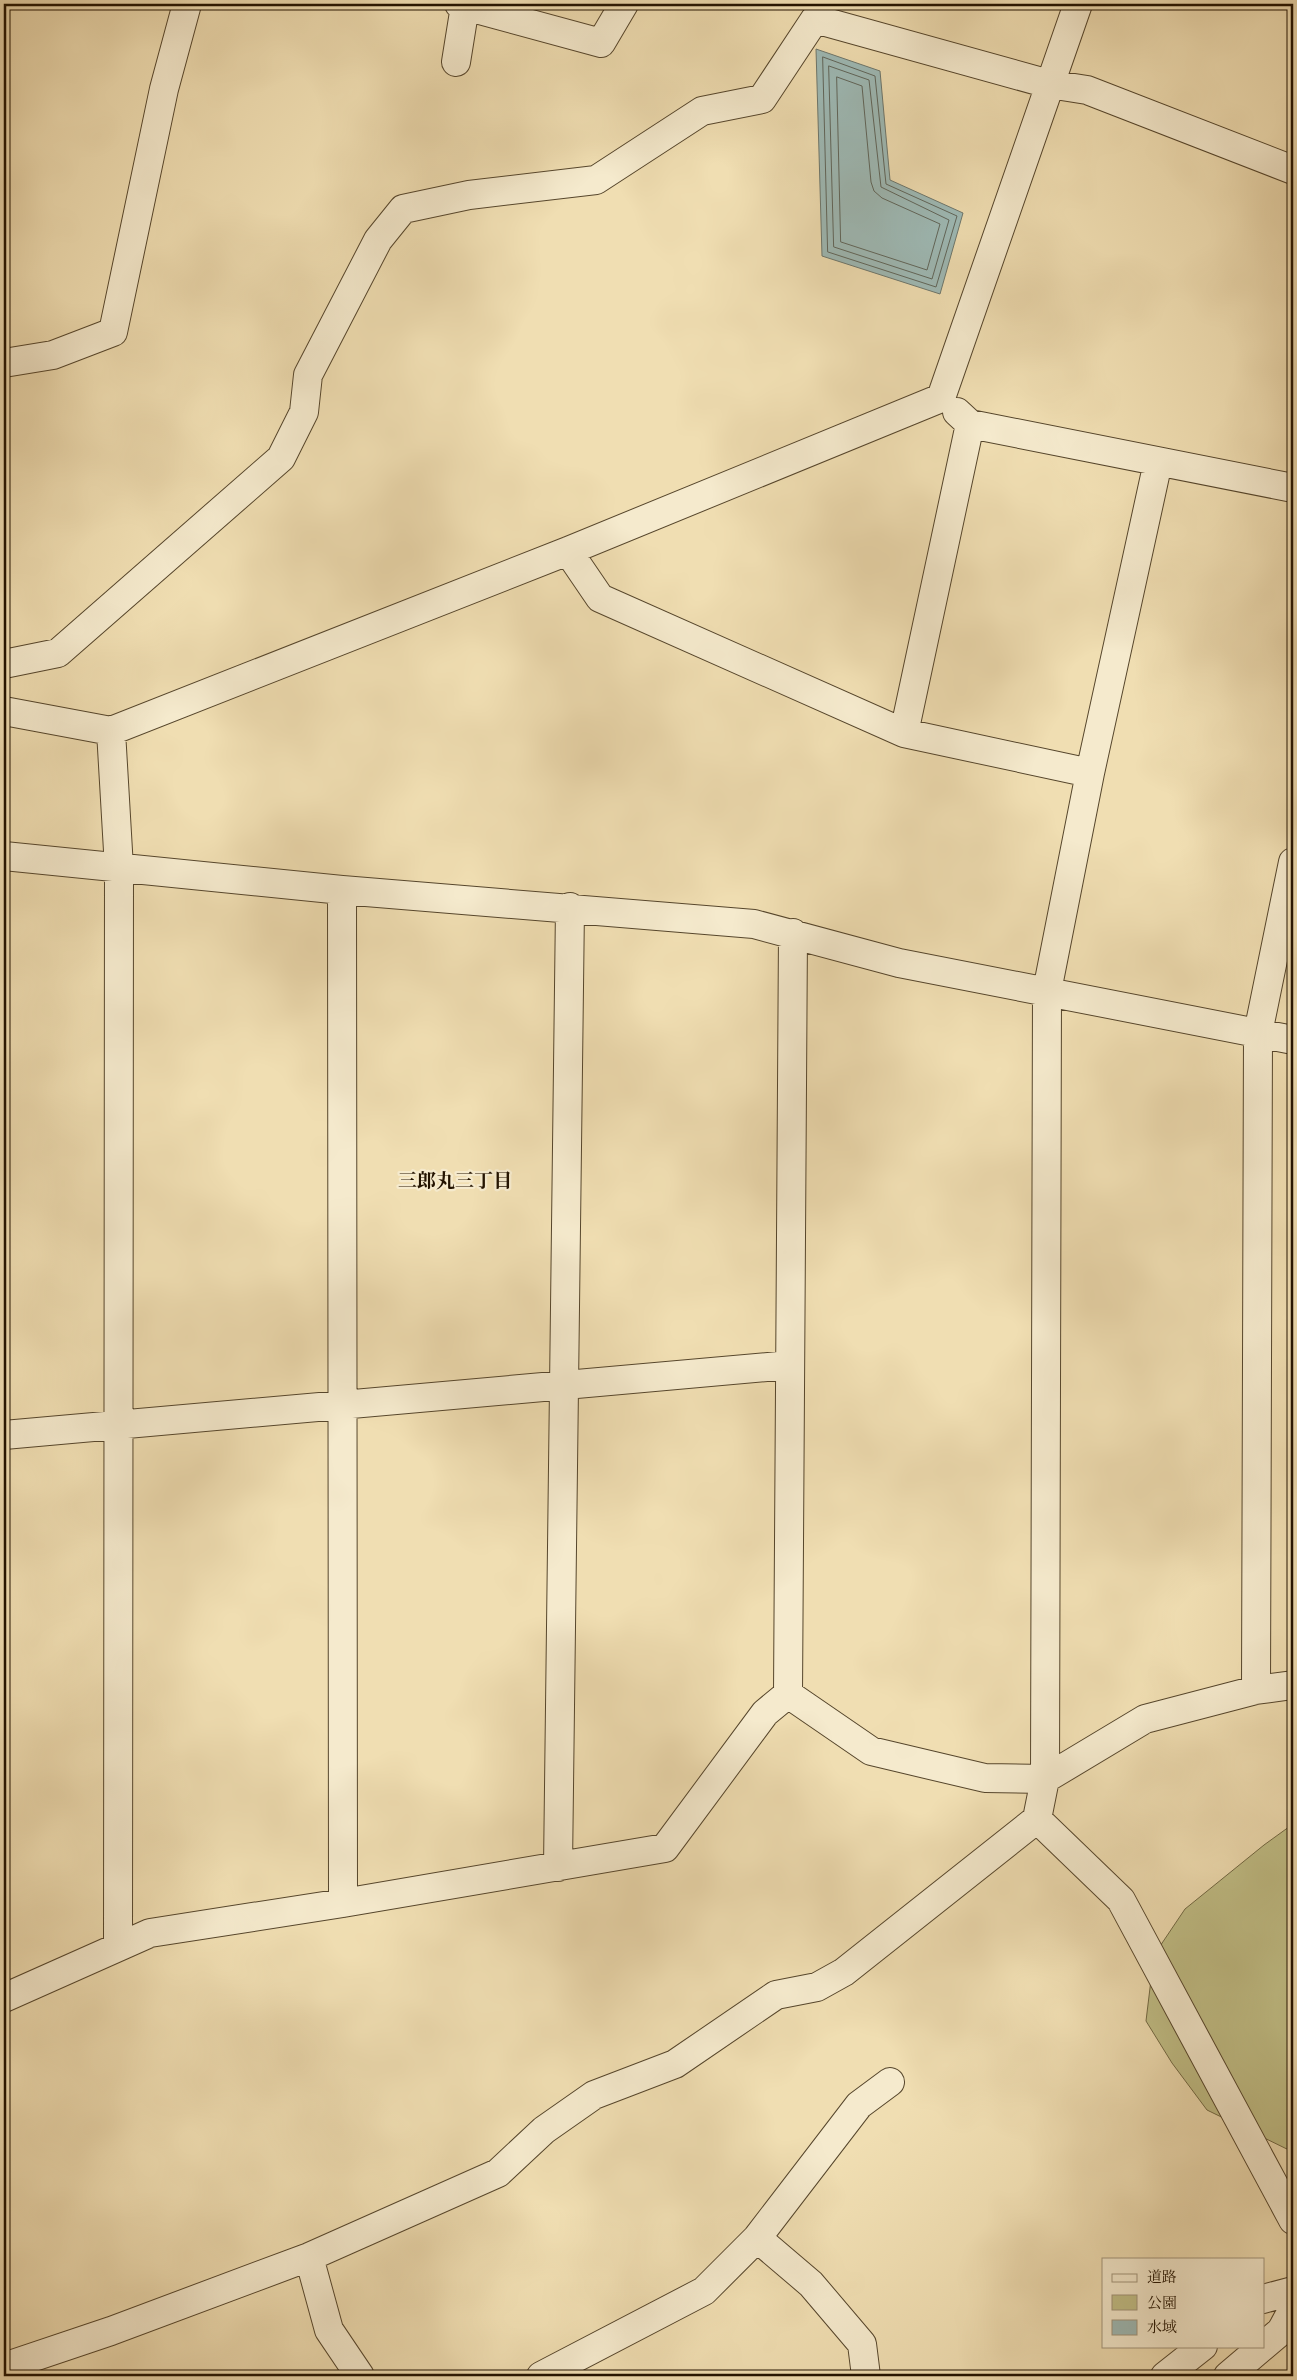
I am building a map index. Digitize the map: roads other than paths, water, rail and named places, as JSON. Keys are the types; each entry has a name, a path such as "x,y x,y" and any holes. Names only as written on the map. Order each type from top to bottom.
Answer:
{"street":[{"path":"4,363 53,355 113,332 164,89 187,4"},
{"path":"456,62 463,5 602,43 624,4"},
{"path":"4,711 111,731 568,551 941,398 1078,4"},
{"path":"4,664 58,653 281,458 304,412 308,375 378,240 403,209 469,195 596,180 702,111 762,99 815,19 1049,84 1087,90 1293,170"},
{"path":"941,398 970,424 1293,488"},
{"path":"904,733 970,424"},
{"path":"4,2367 120,2328 309,2257 498,2173 544,2130 594,2095 675,2064 776,1995 817,1987 844,1972 1037,1819 1046,1779 1047,991 1090,773 1158,462"},
{"path":"568,551 600,598 904,733 1090,773"},
{"path":"111,731 119,868 118,1946"},
{"path":"4,856 342,890 570,907 754,924 899,963 1293,1040"},
{"path":"1256,1690 1258,1033 1293,862"},
{"path":"342,890 343,1903"},
{"path":"558,1867 570,907"},
{"path":"788,1694 793,933"},
{"path":"4,1435 118,1427 564,1384 790,1365"},
{"path":"788,1694 872,1751 985,1778 1046,1779 1146,1719 1256,1690 1293,1685"},
{"path":"4,1998 150,1933 343,1903 665,1848 765,1713 788,1694"},
{"path":"1037,1819 1121,1900 1293,2220"},
{"path":"540,2376 704,2291 757,2238 859,2105 890,2082"},
{"path":"757,2238 811,2284 862,2344 866,2376"},
{"path":"309,2257 329,2330 360,2376"},
{"path":"1264,2299 1293,2291"},
{"path":"1264,2346 1281,2332 1293,2309"},
{"path":"1165,2376 1200,2348"},
{"path":"1228,2376 1262,2348"}],"water":[{"path":"816,49 880,71 890,180 963,213 940,294 822,256"}],"district":[{"name":"三郎丸三丁目","path":"455,1180"}]}
